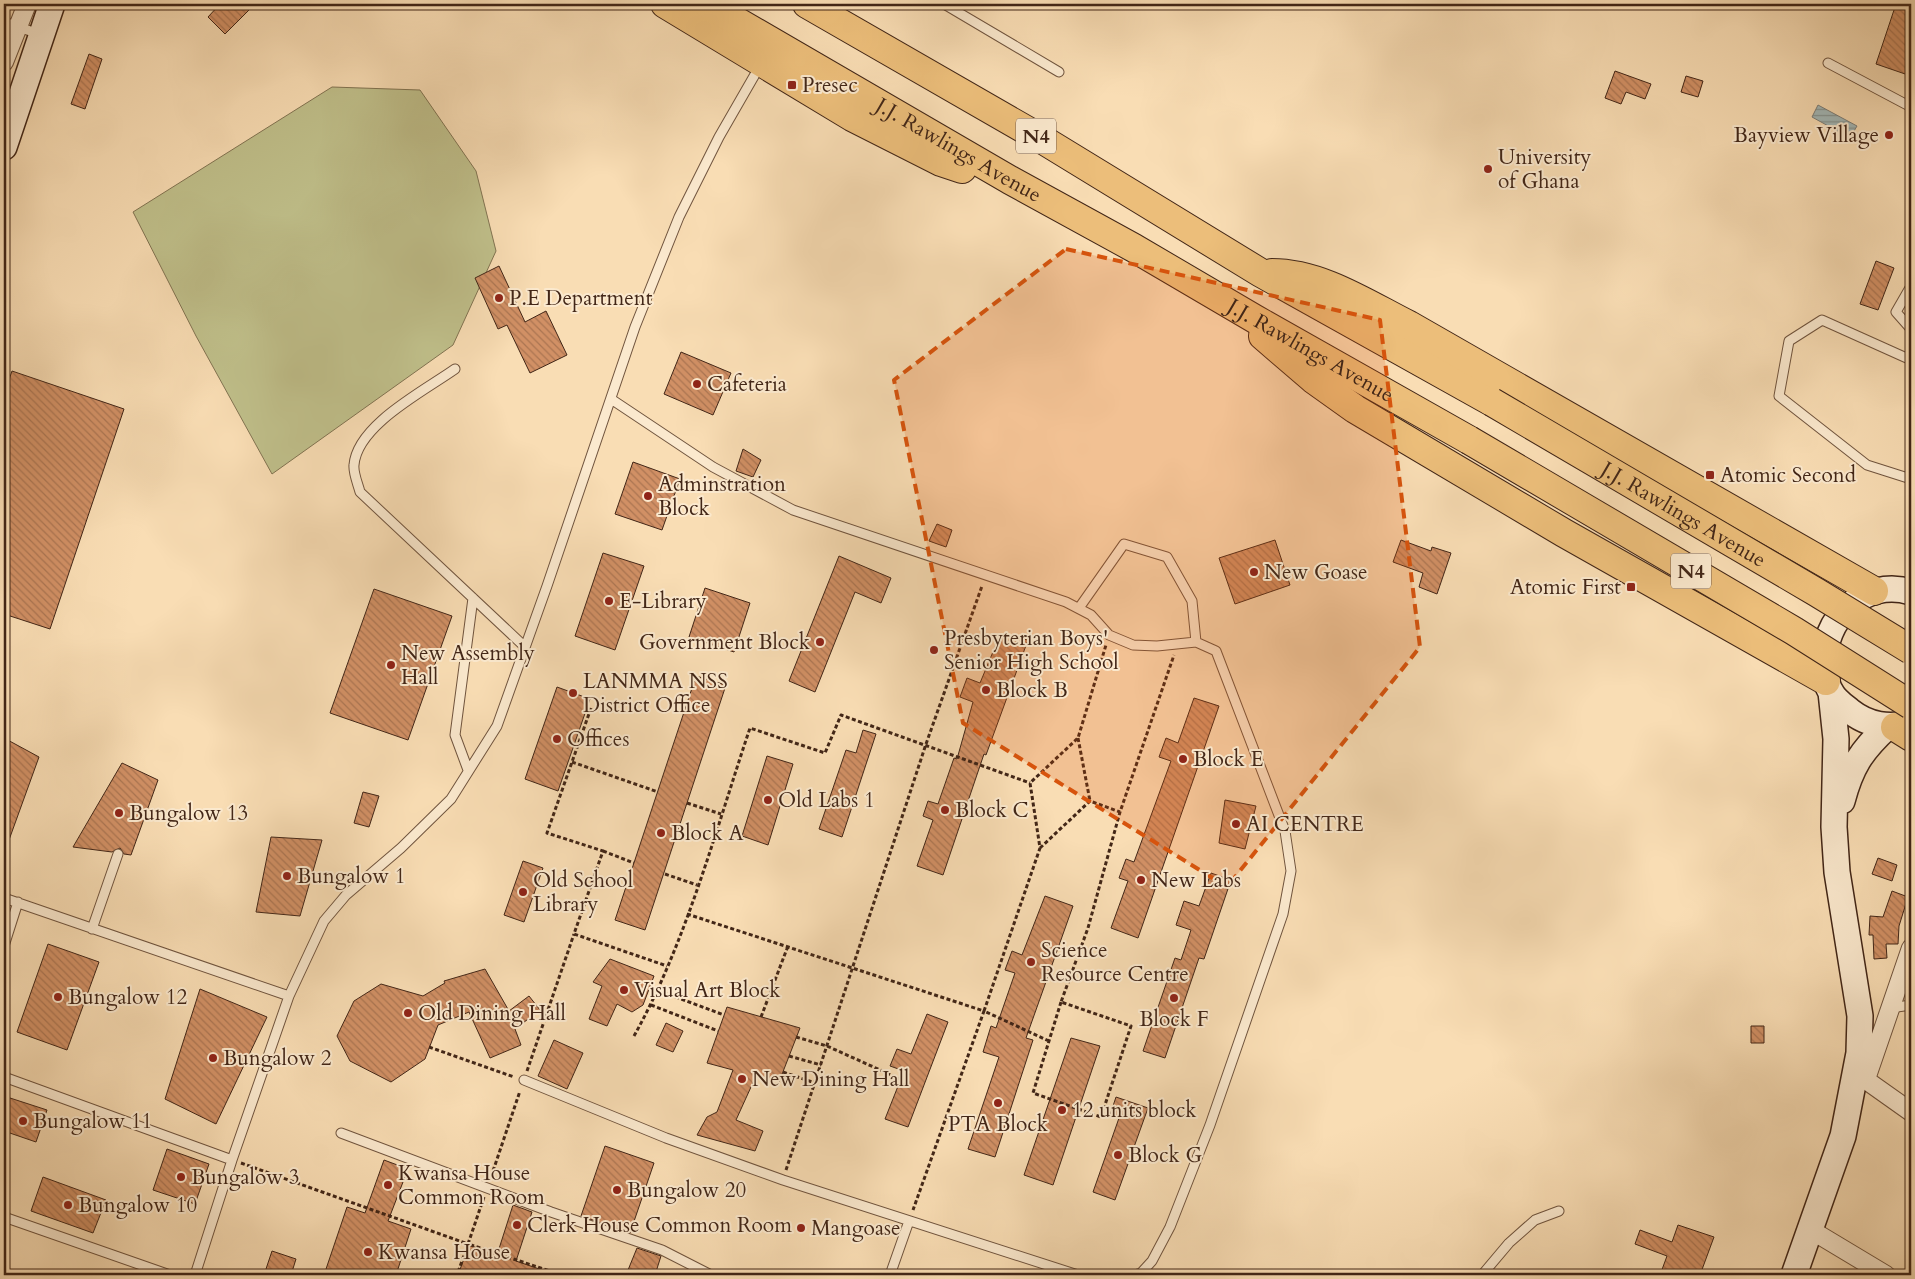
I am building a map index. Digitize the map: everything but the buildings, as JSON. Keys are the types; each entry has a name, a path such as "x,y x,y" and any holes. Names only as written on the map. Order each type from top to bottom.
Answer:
{"highway":[{"path":"664,4 852,117 941,162 972,172 1010,180"},
{"name":"J.J. Rawlings Avenue","path":"707,4 1010,180 1134,248 1478,445 1794,631 1911,705"},
{"name":"J.J. Rawlings Avenue","path":"820,7 1048,143 1261,274 1492,402 1816,592 1911,650"},
{"path":"1261,274 1283,273 1306,278 1332,287 1409,325 1898,586"},
{"path":"1255,319 1264,338 1284,356 1355,409 1564,534 1829,687"}],"street":[{"path":"4,62 11,25 27,4"},
{"path":"4,147 52,4"},
{"path":"1898,586 1856,600 1839,615 1828,634 1824,656 1836,740 1834,827 1842,909 1860,1016 1859,1053 1861,1076 1911,1112"},
{"path":"1829,687 1855,715 1868,722 1901,728"},
{"path":"1834,827 1847,781 1858,758 1901,728"},
{"path":"1794,1275 1844,1136 1861,1076 1890,1008 1911,948"},
{"path":"1811,1230 1886,1275"}],"lane":[{"path":"944,4 1059,72"},
{"path":"11,25 42,35"},
{"path":"1828,63 1911,107"},
{"path":"196,1275 232,1160 289,996 324,921 346,895 400,848 451,799 497,726 526,647 635,327 679,217 719,137 762,64"},
{"path":"1911,286 1896,312 1911,329"},
{"path":"1911,360 1822,320 1789,341 1779,396 1868,465 1911,479"},
{"path":"455,369 377,424 360,444 354,466 360,492 526,647"},
{"path":"611,399 713,467 794,510 1079,608 1091,614 1109,635 1133,645 1196,642 1216,651 1285,831 1291,871 1283,914 1192,1172 1170,1227 1152,1261 1141,1273 1135,1275"},
{"path":"1079,608 1124,544 1167,557 1192,601 1196,642"},
{"path":"468,770 454,735 473,598"},
{"path":"92,929 118,854"},
{"path":"4,898 289,996"},
{"path":"4,946 18,902"},
{"path":"1890,1008 1911,1005"},
{"path":"4,1077 232,1160"},
{"path":"524,1080 666,1138 783,1180 1078,1275"},
{"path":"340,1133 551,1212 662,1250 711,1275"},
{"path":"1482,1275 1509,1243 1535,1220 1559,1211"},
{"path":"4,1218 170,1275"},
{"path":"890,1275 909,1221"}],"path":[{"path":"783,1180 926,744 986,575"},
{"path":"1090,801 1078,738 1109,635"},
{"path":"1061,1002 1131,1026 1101,1117 1033,1093 1061,1002 1088,928 1120,812 1178,643"},
{"path":"591,708 547,833 634,863"},
{"path":"634,1036 651,1005 687,914 750,728 825,753 841,715 1030,783"},
{"path":"1030,783 1078,738"},
{"path":"572,762 658,792"},
{"path":"1030,783 1040,848"},
{"path":"1090,801 1120,812"},
{"path":"909,1221 1040,848 1090,801"},
{"path":"687,803 721,814"},
{"path":"603,851 574,934 667,966"},
{"path":"665,874 697,885"},
{"path":"687,914 984,1010 1049,1041"},
{"path":"761,1017 788,946"},
{"path":"657,990 724,1016"},
{"path":"651,1005 718,1031"},
{"path":"796,1037 827,1046 900,1079"},
{"path":"429,1047 524,1080"},
{"path":"789,1056 821,1066"},
{"path":"783,1072 815,1083"},
{"path":"232,1160 468,1244 562,1275"},
{"path":"457,1275 468,1244"}],"highlighted area":[{"path":"1066,249 1380,320 1420,647 1227,887 963,723 894,380"}],"green space":[{"path":"332,87 420,90 476,171 496,251 453,345 272,474 196,336 133,212"}],"shaded area":[{"path":"1818,105 1857,126 1850,138 1812,117"}],"place":[{"name":"Presec","path":"792,85"},
{"name":"Bayview Village","path":"1889,135"},
{"name":"University of Ghana","path":"1488,169"},
{"name":"P.E Department","path":"499,298"},
{"name":"Cafeteria","path":"697,384"},
{"name":"Atomic Second","path":"1710,475"},
{"name":"Adminstration Block","path":"648,496"},
{"name":"New Goase","path":"1254,572"},
{"name":"Atomic First","path":"1631,587"},
{"name":"E-Library","path":"609,601"},
{"name":"Government Block","path":"820,642"},
{"name":"Presbyterian Boys' Senior High School","path":"934,650"},
{"name":"New Assembly Hall","path":"391,665"},
{"name":"Block B","path":"986,690"},
{"name":"LANMMA NSS District Office","path":"573,693"},
{"name":"Offices","path":"557,739"},
{"name":"Block E","path":"1183,759"},
{"name":"Old Labs 1","path":"768,800"},
{"name":"Block C","path":"945,810"},
{"name":"Bungalow 13","path":"119,813"},
{"name":"AI CENTRE","path":"1236,824"},
{"name":"Block A","path":"661,833"},
{"name":"Bungalow 1","path":"287,876"},
{"name":"New Labs","path":"1141,880"},
{"name":"Old School Library","path":"523,892"},
{"name":"Science Resource Centre","path":"1031,962"},
{"name":"Visual Art Block","path":"624,990"},
{"name":"Bungalow 12","path":"58,997"},
{"name":"Block F","path":"1174,998"},
{"name":"Old Dining Hall","path":"408,1013"},
{"name":"Bungalow 2","path":"213,1058"},
{"name":"New Dining Hall","path":"742,1079"},
{"name":"PTA Block","path":"998,1103"},
{"name":"12 units block","path":"1062,1110"},
{"name":"Bungalow 11","path":"23,1121"},
{"name":"Block G","path":"1118,1155"},
{"name":"Bungalow 3","path":"181,1177"},
{"name":"Kwansa House Common Room","path":"388,1185"},
{"name":"Bungalow 20","path":"617,1190"},
{"name":"Bungalow 10","path":"68,1205"},
{"name":"Clerk House Common Room","path":"517,1225"},
{"name":"Mangoase","path":"801,1228"},
{"name":"Kwansa House","path":"368,1252"}]}
